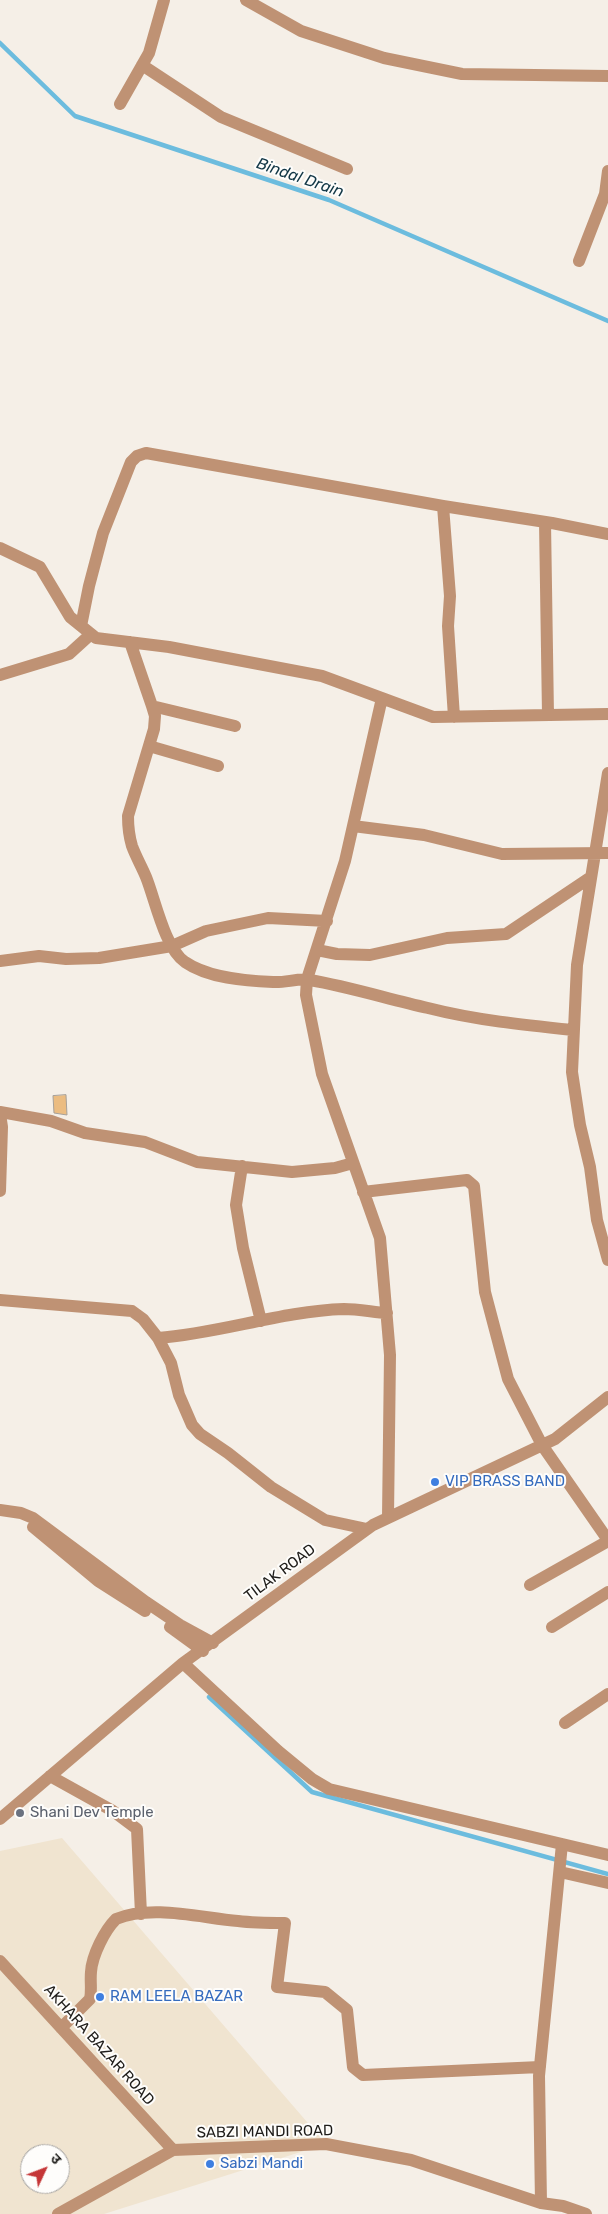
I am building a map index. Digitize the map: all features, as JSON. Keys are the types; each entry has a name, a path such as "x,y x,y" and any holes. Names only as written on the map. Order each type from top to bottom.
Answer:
{"street":[{"path":"246,0 301,32 384,58 462,74 608,76"},
{"path":"120,104 149,53 160,2"},
{"path":"142,65 221,117 347,169"},
{"path":"579,261 605,200 608,171"},
{"path":"0,675 69,654 86,630 89,586 103,533 131,462 137,456 146,453 608,534"},
{"path":"443,506 450,596 448,626 454,716"},
{"path":"545,522 548,715"},
{"path":"0,548 40,567 70,617 96,638 169,647 322,676 433,717 608,714"},
{"path":"130,642 155,716 154,729 128,816 128,829 132,846 146,876 172,946 182,961 196,969 225,976 274,982 307,980 373,993 427,1008 490,1021 573,1030"},
{"path":"382,698 353,826 307,980 306,995 322,1074 380,1238 390,1355 388,1518"},
{"path":"152,706 236,726"},
{"path":"149,746 218,766"},
{"path":"608,774 602,853 591,877 577,965 572,1072 590,1167 597,1220 608,1260"},
{"path":"353,826 424,835 502,854 602,853"},
{"path":"317,950 337,954 370,955 447,938 506,934 591,877"},
{"path":"0,961 39,956 66,959 99,958 172,946 206,930 268,918 326,921"},
{"path":"0,1184 2,1127 0,1113 51,1121 85,1133 145,1142 197,1162 292,1172 335,1168 353,1163"},
{"path":"242,1166 236,1205 243,1248 261,1321"},
{"path":"363,1192 468,1180 474,1186 485,1292 508,1379 542,1445 608,1540 530,1585"},
{"path":"0,1300 132,1310 144,1319 158,1338 171,1363 179,1395 192,1425 200,1434 228,1452 271,1488 326,1520 367,1529"},
{"path":"158,1338 192,1335 261,1321 345,1309 387,1313"},
{"name":"TILAK ROAD","path":"0,1819 183,1664 367,1529 555,1439 608,1397"},
{"path":"0,1510 36,1529 98,1581 167,1625 208,1647"},
{"path":"552,1627 608,1592"},
{"path":"183,1664 278,1751 329,1789 608,1855"},
{"path":"565,1724 608,1694"},
{"path":"50,1776 113,1811 137,1829 141,1914"},
{"path":"541,2203 540,2067 562,1844"},
{"path":"560,1872 608,1883"},
{"path":"61,2028 90,1999 91,1970 94,1958 111,1924 122,1916 159,1912 238,1921 285,1923 277,1987 325,1992 348,2010 353,2067 363,2075 540,2067"},
{"name":"AKHARA BAZAR ROAD","path":"0,1961 173,2150"},
{"name":"SABZI MANDI ROAD","path":"58,2214 173,2150 326,2144 411,2160 562,2210 586,2214"}],"shaded area":[{"name":"RAM LEELA BAZAR","path":"62,1838 326,2144 104,2214 0,2214 0,1851"}],"building":[{"path":"66,1095 67,1115 54,1113 53,1096"}],"waterway":[{"name":"Bindal Drain","path":"0,43 75,116 329,200 608,321"},
{"path":"209,1697 312,1792 608,1874"}],"place":[{"name":"VIP BRASS BAND","path":"435,1482"},
{"name":"Shani Dev Temple","path":"20,1813"},
{"name":"RAM LEELA BAZAR","path":"100,1997"},
{"name":"Sabzi Mandi","path":"210,2164"}]}
